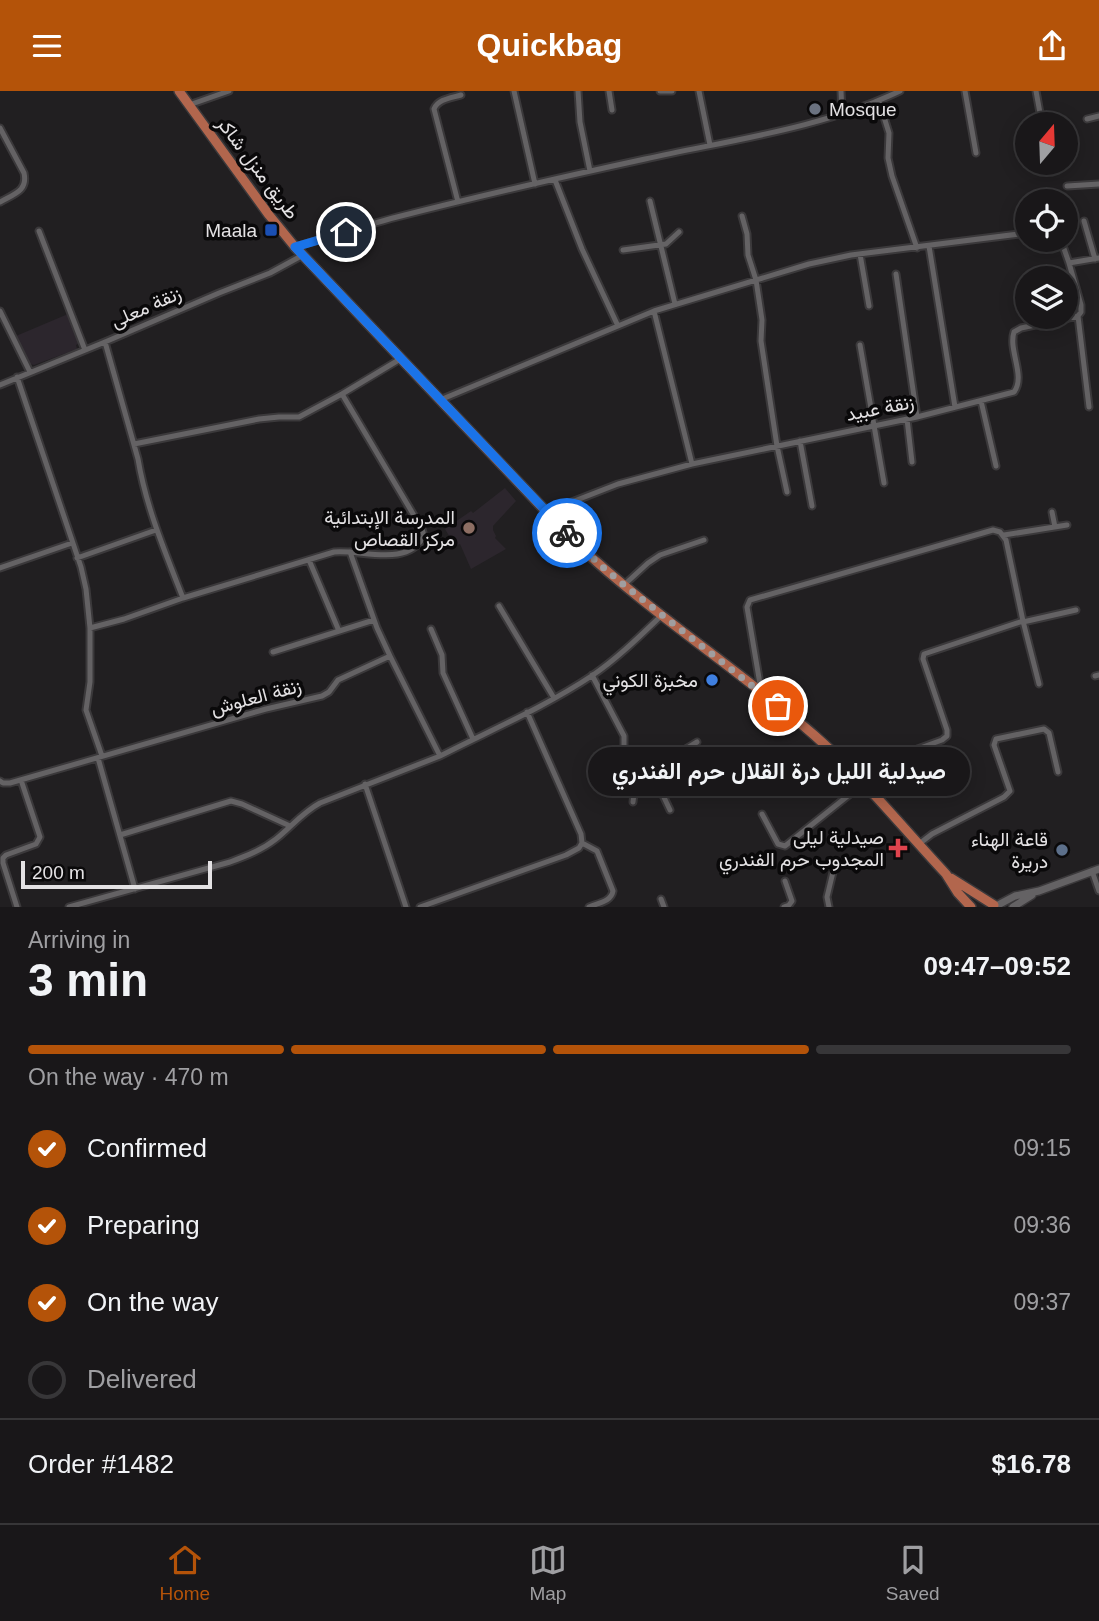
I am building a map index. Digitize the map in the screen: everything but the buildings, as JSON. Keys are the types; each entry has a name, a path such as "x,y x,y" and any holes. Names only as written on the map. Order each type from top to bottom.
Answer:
{"main road":[{"name":"طريق منزل شاكر","path":"179,91 295,247 578,545 624,585 814,735 855,772 946,874 971,907"},
{"name":"طريق منزل شاكر","path":"946,874 995,906"}],"street":[{"path":"189,105 229,91"},
{"path":"514,91 535,184"},
{"path":"578,91 580,122 590,171"},
{"path":"609,91 612,110"},
{"path":"660,91 672,91"},
{"path":"699,91 710,145"},
{"path":"841,91 842,114"},
{"path":"295,247 458,202 814,123 900,91"},
{"path":"965,91 976,153"},
{"path":"1035,91 1039,112"},
{"path":"458,202 434,109 440,101 461,95"},
{"path":"879,101 889,133 888,158 892,176 917,248"},
{"path":"1087,119 1099,116"},
{"path":"0,128 26,180 22,188 0,202"},
{"path":"555,180 582,249 618,326"},
{"path":"1067,186 1099,184"},
{"path":"650,201 675,304"},
{"path":"742,216 747,233 747,253 756,280 762,320 761,341 787,492"},
{"path":"1069,263 1097,258 1084,221"},
{"path":"38,231 85,350"},
{"path":"622,250 661,246 680,232"},
{"path":"440,400 654,311 820,261 1015,235"},
{"path":"929,246 955,407"},
{"path":"1066,252 1070,266"},
{"path":"860,254 869,306"},
{"name":"زنقة معلى","path":"0,384 270,273 303,255"},
{"path":"896,275 917,417"},
{"path":"1078,294 1089,407"},
{"path":"0,311 30,372"},
{"path":"654,311 692,464"},
{"name":"زنقة عبيد","path":"546,512 618,484 692,464 917,417 1007,395 1017,389 1012,340 1017,330 1021,329"},
{"path":"105,342 156,530 183,598"},
{"path":"860,345 884,483"},
{"path":"134,445 259,419 297,418 402,358"},
{"path":"17,377 86,589 90,628 90,682 86,710 135,889"},
{"path":"90,628 334,552 373,555 401,553 421,542 424,532 342,394"},
{"path":"981,401 996,467"},
{"path":"907,419 912,461"},
{"path":"800,441 812,506"},
{"path":"1052,512 1055,527"},
{"path":"1004,535 1067,525"},
{"path":"77,558 156,530"},
{"path":"762,694 747,607 750,600 990,531 998,531 1004,535 1008,545 1039,684"},
{"path":"624,585 660,555 704,540"},
{"path":"0,568 72,543"},
{"path":"350,552 374,620 440,756"},
{"path":"309,560 339,631"},
{"path":"499,606 554,698"},
{"path":"855,772 947,736 923,659 924,654 1023,621 1076,610"},
{"path":"69,907 254,853 276,839 315,805 440,756 554,698 620,655 662,615"},
{"path":"273,652 374,620"},
{"path":"431,629 442,655 443,673 473,739"},
{"name":"زنقة العلوش","path":"0,781 5,783 20,780 266,709 321,697 329,692 338,680 390,656"},
{"path":"592,675 624,736 624,755 632,775 642,776 697,742"},
{"path":"420,907 550,862 580,847 582,837 527,712"},
{"path":"918,845 932,834 1004,797 1010,791 994,745 996,739 1044,729 1049,733 1058,772"},
{"path":"651,770 670,810"},
{"path":"633,802 636,777"},
{"path":"18,907 3,858 36,843 40,838 20,780"},
{"path":"762,814 778,844 785,846 864,783"},
{"path":"365,784 406,907"},
{"path":"120,835 231,801 290,827"},
{"path":"582,842 597,851 613,891 608,900 589,907"},
{"path":"995,906 1015,896 1039,891 1096,870 1099,891"},
{"path":"830,907 827,894 833,872"},
{"path":"784,907 792,901 785,881"},
{"path":"1013,907 1039,891"},
{"path":"661,899 664,907"}],"shaded area":[{"path":"68,314 80,343 76,345 77,349 34,365 30,364 16,336"},
{"name":"المدرسة الإبتدائية مركز القصاص","path":"505,488 516,501 493,526 493,530 495,538 506,549 471,569 460,544 455,546 445,529 471,511 473,513"}],"way so far":[{"path":"567,533 624,585 778,706"}],"place":[{"name":"Mosque","path":"815,109"},
{"name":"Maala","path":"271,230"},
{"name":"المدرسة الإبتدائية مركز القصاص","path":"469,528"},
{"name":"مخبزة الكوني","path":"712,680"},
{"name":"صيدلية الليل درة القلال حرم الفندري","path":"778,706"},
{"name":"صيدلية ليلى المجدوب حرم الفندري","path":"898,848"},
{"name":"قاعة الهناء دريرة","path":"1062,850"}],"route":[{"path":"346,232 295,247 567,533"}]}
